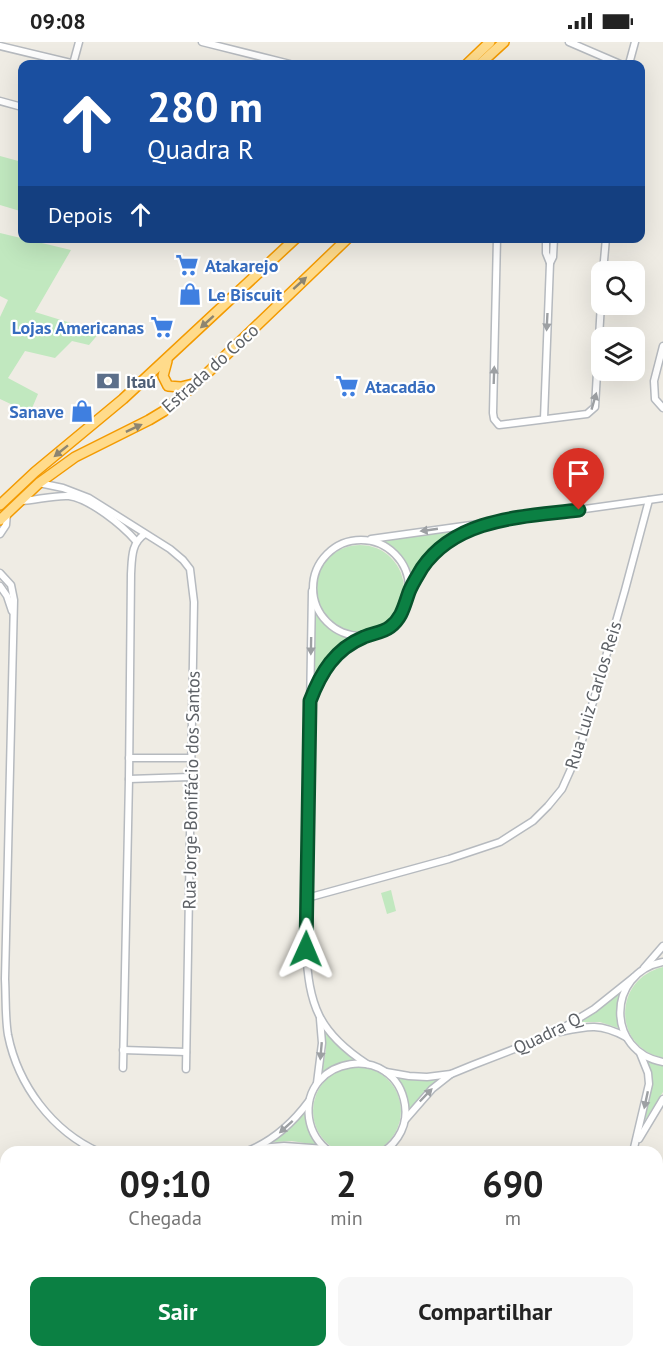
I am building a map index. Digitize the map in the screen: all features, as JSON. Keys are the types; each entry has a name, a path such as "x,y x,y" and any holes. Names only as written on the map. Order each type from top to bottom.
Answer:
{"highway":[{"path":"471,60 490,42"},
{"path":"484,60 504,42"},
{"name":"Estrada do Coco","path":"0,505 35,472 169,358 291,243"},
{"name":"Estrada do Coco","path":"3,516 39,483 84,451 164,411 198,382 343,243"},
{"path":"169,358 163,376 168,386 181,387 198,382"}],"street":[{"path":"75,60 79,42"},
{"path":"202,42 274,60"},
{"path":"569,42 611,60"},
{"path":"630,60 635,42"},
{"path":"0,46 58,60"},
{"path":"0,101 18,106"},
{"path":"497,243 494,419 496,423 505,425 587,414 595,406 600,315"},
{"path":"544,419 550,263 546,253 546,243"},
{"path":"550,263 553,257 554,243"},
{"path":"604,261 606,243"},
{"path":"663,346 654,381 655,399 663,408"},
{"path":"39,483 63,488 105,511 136,542"},
{"path":"21,501 67,496 81,497"},
{"path":"258,1146 284,1129 296,1118 310,1099 316,1084 322,1043 320,1018 309,984 306,949 312,591 313,577 318,563 327,552 339,544 352,540 367,540 663,498"},
{"name":"Rua Luiz Carlos Reis","path":"307,898 450,859 500,842 534,821 548,806 562,789 579,750 626,590 649,500"},
{"name":"Rua Jorge Bonifácio dos Santos","path":"105,511 145,534 183,560 190,569 193,583 186,1069"},
{"path":"0,534 6,525 3,516"},
{"path":"409,591 422,568 434,554 459,536 487,522"},
{"path":"123,1068 131,574 136,542 145,534"},
{"path":"312,591 314,603 320,615 339,632 352,636 365,636 378,633 395,622 406,605 409,591 408,577 403,563 393,552 381,544 367,540"},
{"path":"0,573 11,585 10,594 14,614 5,980 8,1034 21,1072 37,1102 66,1132 89,1146"},
{"path":"0,586 10,594"},
{"path":"310,701 318,681 331,661 346,647 365,636"},
{"path":"129,758 191,758"},
{"path":"129,779 190,777"},
{"path":"642,970 663,946"},
{"path":"642,970 663,962"},
{"name":"Quadra Q","path":"367,1064 386,1072 409,1076 427,1077 451,1074 553,1034 594,1010 642,970"},
{"path":"634,977 621,1001 622,1029 640,1052 656,1061 663,1062"},
{"path":"320,1018 338,1041 367,1064"},
{"path":"553,1034 586,1026 596,1026 612,1029 626,1036"},
{"path":"123,1050 186,1052"},
{"path":"635,1146 649,1084 648,1073 640,1052"},
{"path":"316,1084 339,1066 352,1063 367,1064"},
{"path":"386,1072 403,1094 406,1107 405,1121 396,1146"},
{"name":"Quadra Q","path":"405,1121 432,1089 451,1074"},
{"path":"310,1099 309,1121 318,1141 323,1146"},
{"path":"636,1146 663,1099"},
{"path":"389,1146 398,1138"}],"green space":[{"path":"0,156 18,161 18,210 0,205"},
{"path":"0,233 18,237 18,243 42,243 71,250 35,312 100,332 89,345 72,341 55,358 25,351 8,378 38,394 30,413 0,399 0,317 8,300 0,296"},
{"path":"462,529 433,551 411,581 408,568 401,556 380,540"},
{"path":"360,545 377,548 391,558 401,572 404,589 401,606 391,620 377,630 360,633 343,630 329,620 319,606 316,589 319,572 329,558 343,548"},
{"path":"315,613 331,630 353,639 332,655 314,681"},
{"path":"391,890 396,911 387,914 381,893"},
{"path":"663,967 663,1058 646,1051 634,1041 627,1028 625,1013 628,998 635,985 647,974"},
{"path":"620,993 617,1010 621,1029 600,1022 580,1022"},
{"path":"324,1029 355,1059 336,1064 322,1072 326,1050"},
{"path":"648,1060 663,1065 663,1092 642,1125 652,1085"},
{"path":"348,1068 366,1068 381,1075 393,1087 400,1102 400,1120 397,1128 388,1142 382,1146 332,1146 321,1135 314,1120 314,1102 321,1087 333,1075"},
{"path":"396,1077 415,1080 439,1078 410,1111 406,1093"},
{"path":"304,1111 309,1132 317,1145 292,1141 273,1142 292,1127"}],"place":[{"name":"Atakarejo","path":"187,265"},
{"name":"Le Biscuit","path":"190,294"},
{"name":"Lojas Americanas","path":"162,327"},
{"name":"Itaú","path":"108,381"},
{"name":"Atacadão","path":"347,386"},
{"name":"Sanave","path":"82,411"}],"route":[{"path":"306,949 310,701 326,667 346,647 365,636 390,627 400,617 409,591 422,568 434,554 459,536 487,522 579,510"}]}
